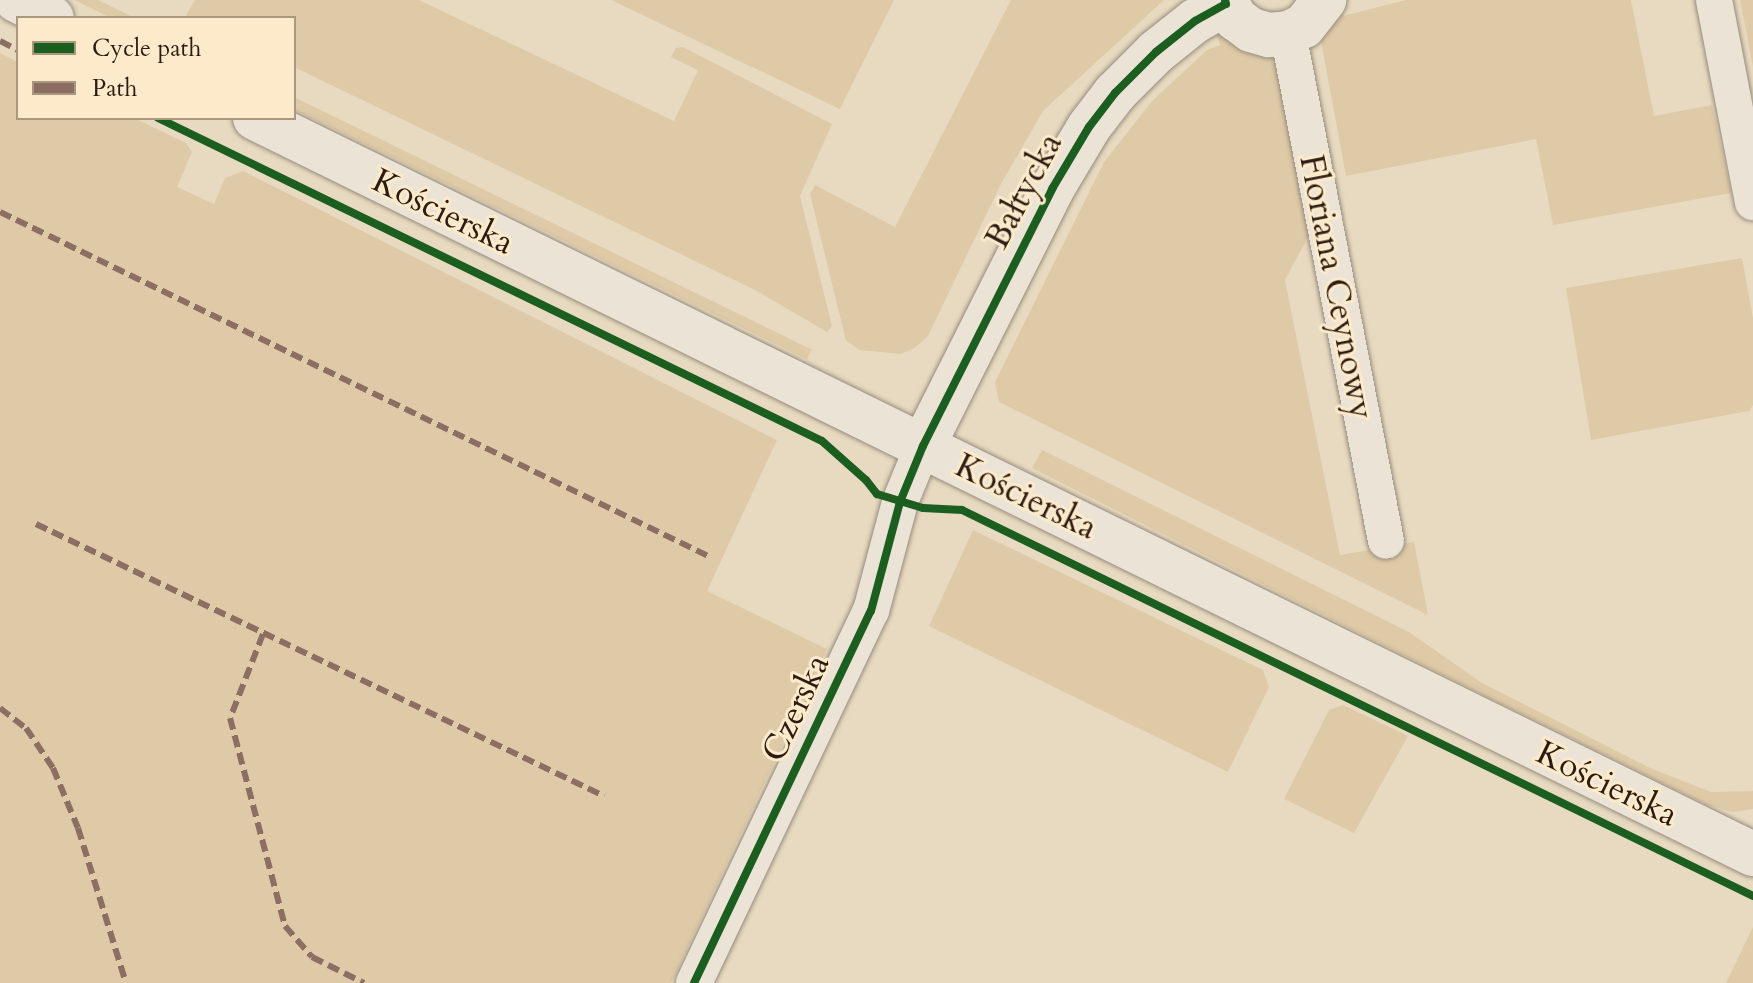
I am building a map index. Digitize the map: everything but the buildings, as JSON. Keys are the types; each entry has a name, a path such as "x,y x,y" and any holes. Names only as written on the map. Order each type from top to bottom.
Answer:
{"main road":[{"path":"16,0 48,16"},
{"path":"1225,2 1236,19 1251,30 1269,35 1288,33 1304,26 1324,0"},
{"name":"Bałtycka","path":"923,446 1052,189 1089,127 1115,93 1156,52 1225,2"},
{"name":"Kościerska","path":"259,120 1391,680 1753,854"}],"street":[{"path":"1714,0 1753,202"},
{"name":"Floriana Ceynowy","path":"1288,33 1386,541"},
{"name":"Czerska","path":"694,983 871,611 900,502 923,446"}],"shaded area":[{"path":"74,0 98,0 131,16 107,16"},
{"path":"195,0 419,0 674,121 698,70 671,57 676,48 683,47 832,124 800,196 832,326 827,332 757,291 296,68 296,16 186,15"},
{"path":"611,0 894,0 840,109"},
{"path":"1011,0 1164,0 1043,111 1001,184 928,336 915,348 901,354 860,350 846,341 810,194 815,185 895,227"},
{"path":"1338,0 1343,16 1406,0 1631,0 1654,116 1712,105 1731,193 1553,225 1536,139 1346,176 1315,9"},
{"path":"1740,0 1753,0 1753,67"},
{"path":"1227,34 1266,50 1276,63 1309,235 1285,280 1340,555 1414,542 1428,615 999,402 995,382 1104,162 1153,100 1207,50 1220,45 1217,35"},
{"path":"0,53 16,61 16,120 138,120 186,143 192,152 177,187 214,204 225,178 243,171 777,440 707,591 827,649 671,983 0,983"},
{"path":"296,98 812,350 807,359 296,110"},
{"path":"1742,258 1753,318 1753,405 1749,411 1591,440 1566,288"},
{"path":"1042,450 1409,632 1482,683 1650,768 1711,792 1753,791 1753,809 1733,812 1707,805 1032,468"},
{"path":"973,530 1263,670 1269,687 1228,772 929,626"},
{"path":"1343,705 1408,736 1354,833 1284,799 1329,710"},
{"path":"1753,927 1753,983 1726,983"}],"marked path":[{"path":"0,41 16,49"},
{"path":"0,212 708,556"},
{"path":"36,524 604,796"},
{"path":"263,634 230,718 285,926 312,957 364,983"},
{"path":"0,708 26,728 53,768 78,828 126,983"}],"cycle path":[{"path":"694,983 871,611 900,502 923,446 1052,189 1089,127 1115,93 1156,52 1195,21 1226,4 1225,0"},
{"path":"162,120 822,441 866,480 877,494 923,508 962,510 1753,896"}]}
